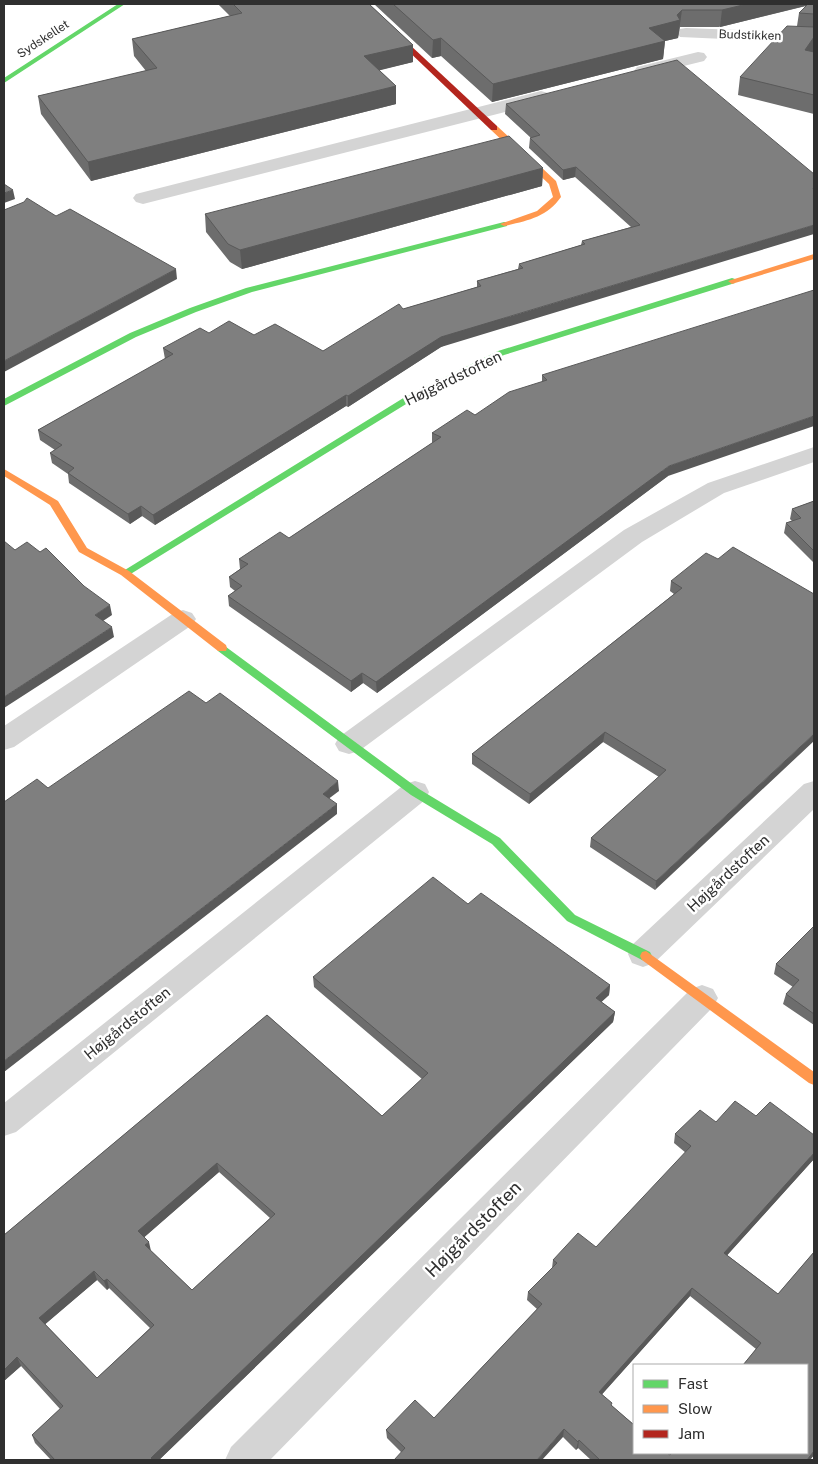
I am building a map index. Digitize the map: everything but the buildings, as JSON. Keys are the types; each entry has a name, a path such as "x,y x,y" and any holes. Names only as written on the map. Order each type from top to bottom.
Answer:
{"street":[{"name":"Sydskellet","path":"4,81 122,4"},
{"path":"4,403 133,335 193,310 249,290 536,216 550,207 557,197 553,183 362,4"},
{"name":"Budstikken","path":"686,33 814,38"},
{"path":"622,76 698,57"},
{"path":"142,198 555,93"},
{"name":"Højgårdstoften","path":"125,573 408,398 501,353 814,256"},
{"path":"349,744 633,536 716,488 814,454"},
{"path":"4,473 54,503 83,550 125,573 183,619 415,792 496,841 571,918 643,954 814,1079"},
{"path":"4,740 183,619"},
{"name":"Højgårdstoften","path":"4,1122 415,792"},
{"name":"Højgårdstoften","path":"643,954 814,792"},
{"name":"Højgårdstoften","path":"244,1460 702,998"}],"traffic: fast":[{"path":"4,81 122,4"},
{"path":"4,403 133,335 193,310 249,290 504,224"},
{"path":"125,573 408,399 501,353 732,281"},
{"path":"222,648 415,792 496,841 571,918 646,956"}],"traffic: slow":[{"path":"494,128 553,183 557,197 540,213 504,224"},
{"path":"732,281 814,256"},
{"path":"4,472 54,503 83,550 125,573 222,648"},
{"path":"646,956 814,1079"}],"traffic: jam":[{"path":"362,4 494,128"}]}
